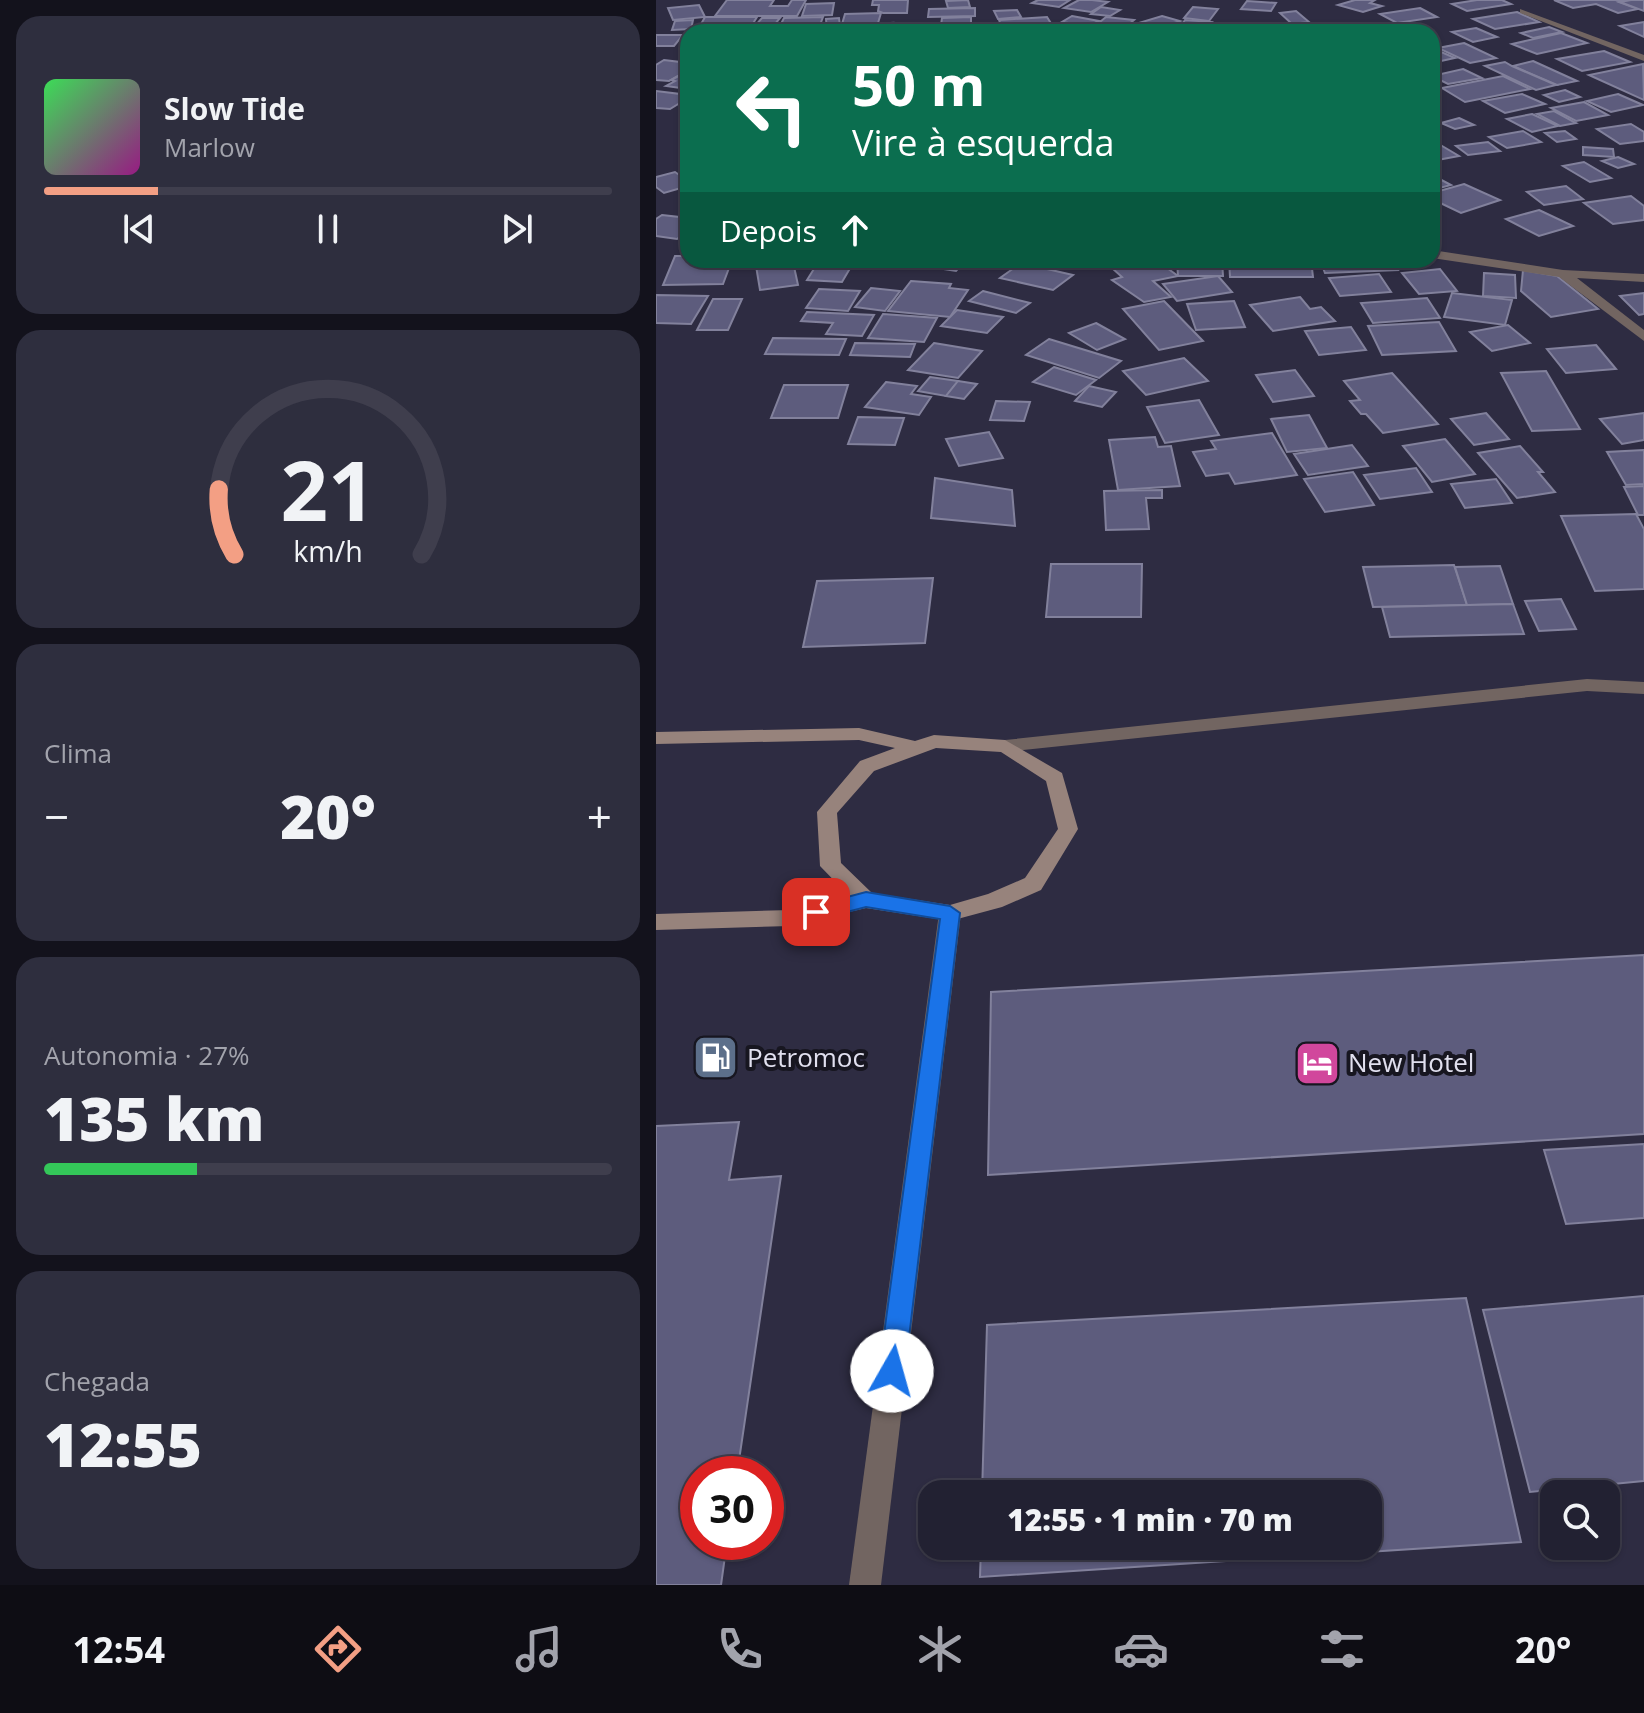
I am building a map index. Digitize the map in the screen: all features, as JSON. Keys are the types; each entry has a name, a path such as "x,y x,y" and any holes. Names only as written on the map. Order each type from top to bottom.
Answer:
{"main road":[{"path":"656,738 859,734 886,738 915,748"},
{"path":"656,922 791,918 866,900 950,913 994,901 1033,884 1068,829 1055,778 1005,746 934,741 867,766 827,812 831,866 866,900"}],"street":[{"path":"1523,11 1644,58"},
{"path":"1440,255 1563,274 1644,278"},
{"path":"1563,274 1644,337"},
{"path":"1005,746 1587,685 1644,688"},
{"path":"865,1585 950,913"}],"building":[{"path":"727,0 774,0 770,6 788,6 792,0 806,0 797,16 715,16"},
{"path":"873,0 908,0 907,13 883,13 878,11 879,5 872,5"},
{"path":"968,0 970,7 948,8 946,1"},
{"path":"1038,0 1070,0 1059,7 1032,3"},
{"path":"1079,0 1108,2 1091,12 1064,8"},
{"path":"1355,0 1375,0 1370,3 1382,6 1363,12 1338,5"},
{"path":"1502,0 1511,4 1467,11 1452,4"},
{"path":"1554,0 1629,0 1619,2 1638,9 1618,13 1596,4 1573,8"},
{"path":"1631,0 1644,0 1644,11 1620,2"},
{"path":"1247,1 1276,3 1271,11 1241,9"},
{"path":"834,3 832,15 802,16 806,4"},
{"path":"699,5 705,17 673,20 668,8"},
{"path":"1101,7 1120,10 1110,16 1091,14"},
{"path":"1193,7 1218,9 1209,21 1184,18"},
{"path":"975,8 975,16 928,17 929,9"},
{"path":"1420,8 1437,17 1397,23 1380,14"},
{"path":"1017,10 1021,17 998,19 994,11"},
{"path":"1296,11 1309,22 1292,24 1280,13"},
{"path":"1517,12 1539,22 1495,29 1473,19"},
{"path":"881,13 878,23 842,24 845,14"},
{"path":"1072,16 1099,21 1093,24 1062,22"},
{"path":"1162,16 1180,21 1171,24 1142,22"},
{"path":"705,17 757,17 753,24 701,24"},
{"path":"823,17 820,24 781,24 784,18"},
{"path":"971,17 971,24 941,24 942,18"},
{"path":"1047,17 1051,24 1001,24 999,20"},
{"path":"1106,17 1134,20 1129,24 1097,24"},
{"path":"762,18 780,18 775,24 757,24"},
{"path":"839,18 840,24 826,24 826,19"},
{"path":"693,20 692,24 680,24 680,30 672,30 675,21"},
{"path":"1185,20 1212,22 1211,24 1182,24"},
{"path":"1644,22 1644,37 1620,26"},
{"path":"1549,27 1562,32 1533,38 1521,33"},
{"path":"1476,28 1497,37 1473,42 1452,32"},
{"path":"1561,33 1587,43 1537,54 1512,44"},
{"path":"656,35 680,35 674,46 656,46"},
{"path":"1464,43 1496,58 1470,63 1440,48"},
{"path":"1440,51 1455,58 1440,61"},
{"path":"1604,51 1630,62 1582,71 1557,59"},
{"path":"664,60 680,62 680,75 669,81 656,80 656,65"},
{"path":"1533,61 1577,81 1557,85 1513,66"},
{"path":"1505,62 1556,85 1536,90 1485,66"},
{"path":"1643,64 1644,100 1589,75"},
{"path":"1463,69 1482,78 1448,84 1440,80 1440,74"},
{"path":"680,75 680,88 666,86 675,81 671,80"},
{"path":"1503,76 1530,89 1465,102 1442,88"},
{"path":"1565,90 1580,97 1559,102 1544,95"},
{"path":"656,91 680,94 680,103 670,109 656,108"},
{"path":"1522,94 1545,104 1505,113 1483,101"},
{"path":"1618,94 1643,105 1611,112 1587,101"},
{"path":"1584,102 1608,115 1576,121 1551,108"},
{"path":"1554,111 1576,123 1560,126 1537,114"},
{"path":"1532,114 1558,126 1532,132 1507,119"},
{"path":"1459,118 1474,125 1455,129 1441,123"},
{"path":"1631,124 1644,132 1644,141 1620,144 1597,129"},
{"path":"1523,131 1541,142 1507,148 1489,137"},
{"path":"1565,131 1576,139 1557,142 1545,133"},
{"path":"1488,142 1500,151 1468,155 1456,146"},
{"path":"1440,145 1459,156 1440,160"},
{"path":"1583,147 1613,149 1614,157 1583,155"},
{"path":"1618,157 1634,164 1618,168 1602,161"},
{"path":"1584,162 1611,178 1590,182 1563,166"},
{"path":"675,172 680,175 680,188 664,193 656,187 656,177"},
{"path":"1440,179 1451,185 1440,188"},
{"path":"1464,184 1500,200 1461,213 1440,203 1440,191"},
{"path":"1566,186 1583,199 1544,205 1527,192"},
{"path":"1631,196 1644,206 1644,220 1613,224 1584,203"},
{"path":"1539,210 1573,226 1539,236 1506,219"},
{"path":"662,215 680,217 680,237 656,236 656,219"},
{"path":"675,256 680,256 680,268 729,268 723,284 663,285"},
{"path":"756,268 794,268 798,285 760,290"},
{"path":"814,268 850,268 842,282 807,280"},
{"path":"1014,268 1043,268 1073,275 1053,290 1000,278"},
{"path":"1112,268 1167,268 1178,276 1153,281 1171,297 1144,302 1112,280 1122,277"},
{"path":"1178,268 1222,268 1223,276 1178,276"},
{"path":"1229,268 1312,268 1313,277 1230,277"},
{"path":"1323,268 1398,270 1325,273"},
{"path":"1440,269 1457,291 1419,294 1402,273"},
{"path":"1523,270 1557,276 1598,309 1551,317 1521,291"},
{"path":"1484,273 1515,275 1516,298 1483,296"},
{"path":"1379,274 1391,292 1340,296 1329,278"},
{"path":"1218,276 1232,292 1177,301 1163,284"},
{"path":"911,281 951,284 949,288 968,290 950,317 888,311"},
{"path":"871,288 900,291 885,311 855,307"},
{"path":"819,289 860,291 848,311 806,308"},
{"path":"983,291 1030,303 1016,313 969,301"},
{"path":"1452,293 1512,300 1505,325 1444,317"},
{"path":"1644,293 1644,314 1639,315 1620,296"},
{"path":"656,295 708,296 691,324 656,323"},
{"path":"1300,297 1310,309 1321,307 1335,321 1273,331 1250,305"},
{"path":"1427,298 1440,318 1373,323 1361,303"},
{"path":"713,299 742,299 728,330 697,330"},
{"path":"1164,301 1203,341 1159,350 1123,309"},
{"path":"1234,301 1245,327 1196,330 1187,304"},
{"path":"957,310 1003,317 987,333 941,326"},
{"path":"807,312 874,315 862,336 826,334 833,323 801,321"},
{"path":"883,314 937,318 924,342 868,338"},
{"path":"1439,322 1456,351 1382,355 1368,326"},
{"path":"1096,323 1125,339 1097,350 1069,333"},
{"path":"1508,325 1530,343 1492,351 1470,332"},
{"path":"1351,327 1366,350 1319,355 1305,331"},
{"path":"773,338 846,339 839,355 765,354"},
{"path":"1049,339 1121,361 1099,378 1026,355"},
{"path":"855,343 915,344 910,357 850,355"},
{"path":"934,343 982,351 958,378 908,370"},
{"path":"1596,345 1616,369 1566,373 1547,349"},
{"path":"1184,358 1208,381 1146,395 1123,371"},
{"path":"1054,367 1096,380 1076,395 1033,382"},
{"path":"1295,370 1314,396 1273,402 1256,375"},
{"path":"1546,371 1580,429 1532,431 1501,373"},
{"path":"1392,373 1438,424 1383,433 1366,414 1361,414 1350,401 1360,400 1344,381"},
{"path":"930,377 958,381 946,396 918,391"},
{"path":"958,381 977,384 964,399 946,396"},
{"path":"886,382 917,386 911,394 931,397 919,415 865,407"},
{"path":"784,385 848,385 838,418 771,418"},
{"path":"1089,386 1116,392 1102,407 1075,401"},
{"path":"1199,400 1219,435 1165,443 1147,407"},
{"path":"996,401 1030,402 1024,421 990,420"},
{"path":"1486,413 1509,439 1474,445 1451,419"},
{"path":"1644,413 1644,440 1622,444 1600,419"},
{"path":"1309,415 1327,448 1287,452 1271,419"},
{"path":"858,417 904,418 895,445 848,444"},
{"path":"989,432 1003,458 959,466 946,439"},
{"path":"1272,433 1297,475 1235,484 1229,473 1206,476 1193,452 1216,449 1211,441"},
{"path":"1155,437 1158,447 1171,446 1180,486 1118,490 1109,440"},
{"path":"1445,439 1475,474 1432,482 1403,446"},
{"path":"1352,445 1368,466 1308,475 1294,454"},
{"path":"1520,446 1543,472 1538,472 1555,492 1517,498 1478,453"},
{"path":"1644,450 1644,484 1626,485 1607,452"},
{"path":"1416,468 1432,492 1380,499 1364,475"},
{"path":"1353,472 1374,505 1325,512 1304,479"},
{"path":"935,478 1012,490 1015,526 931,518"},
{"path":"1496,479 1512,503 1465,508 1451,484"},
{"path":"1644,486 1644,515 1638,515 1624,487"},
{"path":"1162,490 1162,498 1146,498 1149,529 1106,530 1104,491"},
{"path":"1636,514 1644,529 1644,589 1595,591 1561,516"},
{"path":"1051,564 1142,564 1141,617 1046,617"},
{"path":"1454,565 1467,605 1373,607 1363,567"},
{"path":"1500,566 1513,604 1467,605 1455,567"},
{"path":"933,578 925,643 803,647 817,581"},
{"path":"1561,599 1576,629 1539,631 1525,601"},
{"path":"1513,604 1524,634 1390,637 1382,607"},
{"name":"New Hotel","path":"1644,955 1644,1134 988,1175 991,992"},
{"path":"739,1122 729,1180 781,1176 740,1456 680,1456 680,1560 724,1560 721,1585 656,1585 656,1126"},
{"path":"1644,1144 1644,1218 1566,1224 1544,1150"},
{"path":"1644,1296 1644,1481 1620,1483 1620,1480 1540,1480 1540,1491 1530,1492 1483,1310"},
{"path":"1466,1298 1521,1542 1382,1551 1382,1480 982,1480 987,1325"},
{"path":"981,1560 1243,1560 980,1577"}],"place":[{"name":"Petromoc","path":"716,1058"},
{"name":"New Hotel","path":"1317,1063"}],"route":[{"path":"816,912 866,900 950,913 892,1371"}]}
